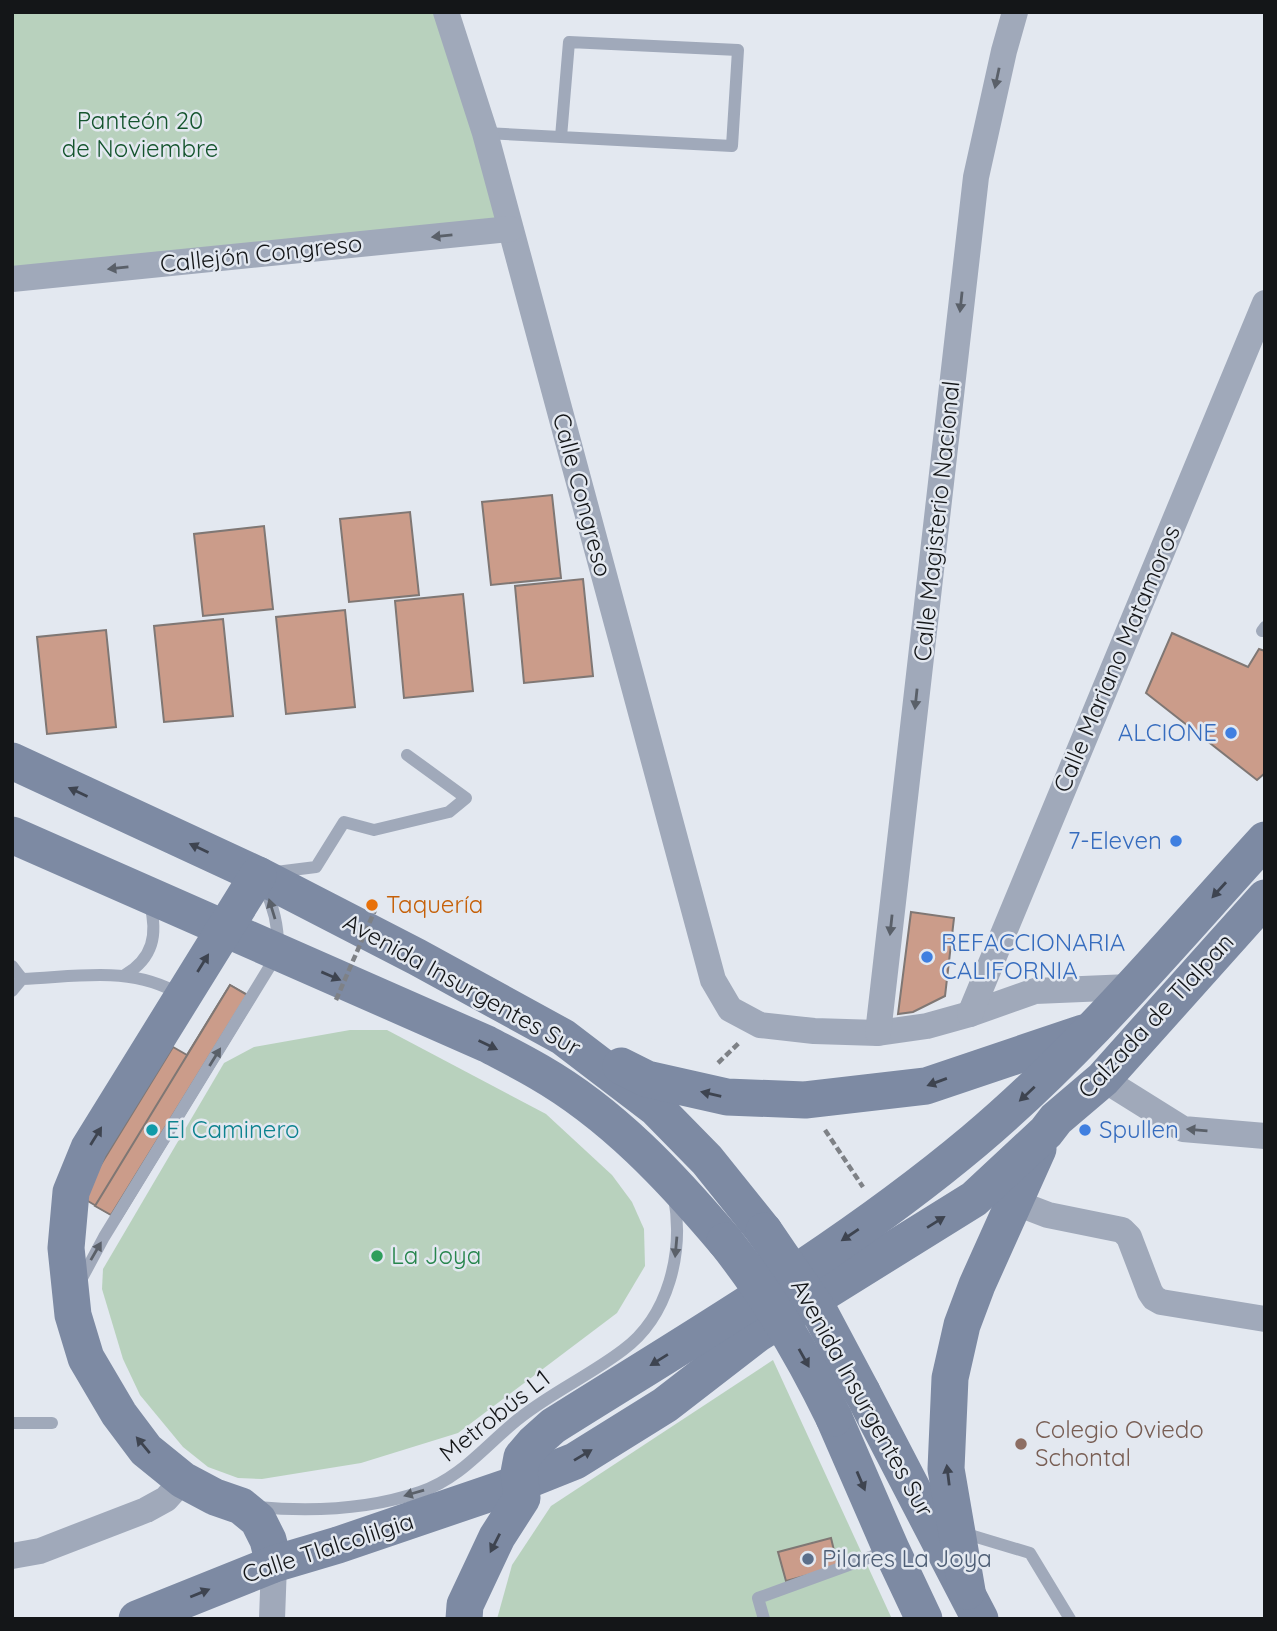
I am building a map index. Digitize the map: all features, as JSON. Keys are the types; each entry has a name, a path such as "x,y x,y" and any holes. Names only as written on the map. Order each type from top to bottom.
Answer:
{"main road":[{"name":"Avenida Insurgentes Sur","path":"12,761 257,875 417,957 563,1037 656,1108 707,1160 764,1231 820,1313 973,1605"},
{"name":"Avenida Insurgentes Sur","path":"12,835 475,1038 540,1072 626,1136 671,1180 725,1241 771,1302 815,1378 924,1619"},
{"name":"Calzada de Tlalpan","path":"464,1619 465,1605 498,1537 522,1498 519,1466 522,1457 534,1443 553,1426 738,1310 881,1214 974,1141 1029,1093 1094,1029 1265,840"},
{"path":"257,875 89,1148 71,1192 66,1248 73,1315 86,1358 119,1414 146,1450 183,1480 215,1497 241,1506 257,1520 268,1540 274,1563"},
{"name":"Calzada de Tlalpan","path":"520,1483 575,1461 665,1405 757,1334 974,1199 1046,1132 1056,1119 1103,1079 1265,898"},
{"path":"563,1037 646,1079 727,1097 805,1100 926,1086 1094,1029"},
{"path":"973,1605 946,1469 950,1378 962,1325 976,1285 1046,1132"},
{"name":"Calle Tlalcolilgia","path":"137,1619 274,1563 374,1533 520,1483"}],"street":[{"name":"Calle Congreso","path":"446,12 485,132 713,980 730,1009 756,1023"},
{"name":"Calle Magisterio Nacional","path":"878,1033 976,177 1015,12"},
{"name":"Callejón Congreso","path":"12,279 510,229"},
{"name":"Calle Mariano Matamoros","path":"970,1014 1265,303"},
{"path":"756,1023 814,1031 878,1033 928,1026 1035,991 1130,987"},
{"path":"1103,1079 1183,1129 1265,1136"},
{"path":"1014,1202 1048,1216 1122,1230 1129,1237 1150,1292 1161,1302 1265,1319"},
{"path":"12,1556 40,1551 146,1510 166,1499 183,1480"},
{"path":"272,1619 274,1563"}],"lane":[{"path":"485,132 561,137 732,146 738,50 569,41 561,137"},
{"path":"73,1315 82,1275 278,953 279,932 271,902 257,875 316,867 344,822 374,830 449,811 466,798 407,755"},
{"path":"132,973 153,946 153,918 147,894"},
{"path":"12,967 22,979"},
{"path":"12,991 22,979 132,973 182,996"},
{"name":"Metrobús L1","path":"241,1506 295,1510 337,1509 420,1492 455,1476 500,1433 528,1411 624,1350 654,1317 672,1273 677,1234 671,1180"},
{"path":"12,1423 52,1423"},
{"path":"957,1531 1030,1553 1070,1619"},
{"path":"764,1619 758,1598 891,1549"}],"path":[{"path":"342,1007 333,1001 374,910"},
{"path":"687,1088 731,1052 756,1023"},
{"path":"805,1100 881,1214"}],"green space":[{"name":"Panteón 20 de Noviembre","path":"12,12 443,12 506,223 12,272"},
{"name":"La Joya","path":"350,1030 387,1030 546,1114 612,1175 632,1202 644,1229 645,1266 617,1313 458,1433 361,1463 262,1479 238,1478 208,1467 183,1447 140,1395 123,1359 102,1289 103,1269 224,1063 254,1047"},
{"path":"773,1360 892,1619 497,1619 512,1565 551,1506"}],"building":[{"path":"552,495 561,578 491,585 482,502"},
{"path":"410,512 419,595 349,602 340,519"},
{"path":"264,526 273,609 203,616 194,534"},
{"path":"583,579 593,676 524,683 515,586"},
{"path":"463,594 473,691 404,698 395,601"},
{"path":"345,610 355,707 286,714 276,617"},
{"path":"223,619 233,716 164,722 154,626"},
{"path":"106,630 116,727 47,734 37,637"},
{"name":"ALCIONE","path":"1172,633 1248,667 1259,649 1265,651 1265,773 1257,780 1146,693"},
{"name":"REFACCIONARIA CALIFORNIA","path":"911,912 954,918 945,996 913,1012 898,1014"},
{"path":"230,985 255,999 120,1220 81,1197 173,1047 187,1055"},
{"name":"El Caminero","path":"230,985 247,995 111,1215 95,1206"},
{"name":"Pilares La Joya","path":"831,1538 838,1567 786,1581 778,1552"}],"place":[{"name":"ALCIONE","path":"1231,733"},
{"name":"7-Eleven","path":"1176,841"},
{"name":"Taquería","path":"372,905"},
{"name":"REFACCIONARIA CALIFORNIA","path":"927,957"},
{"name":"El Caminero","path":"152,1130"},
{"name":"Spullen","path":"1085,1130"},
{"name":"La Joya","path":"377,1256"},
{"name":"Colegio Oviedo Schontal","path":"1021,1444"},
{"name":"Pilares La Joya","path":"808,1559"}]}
